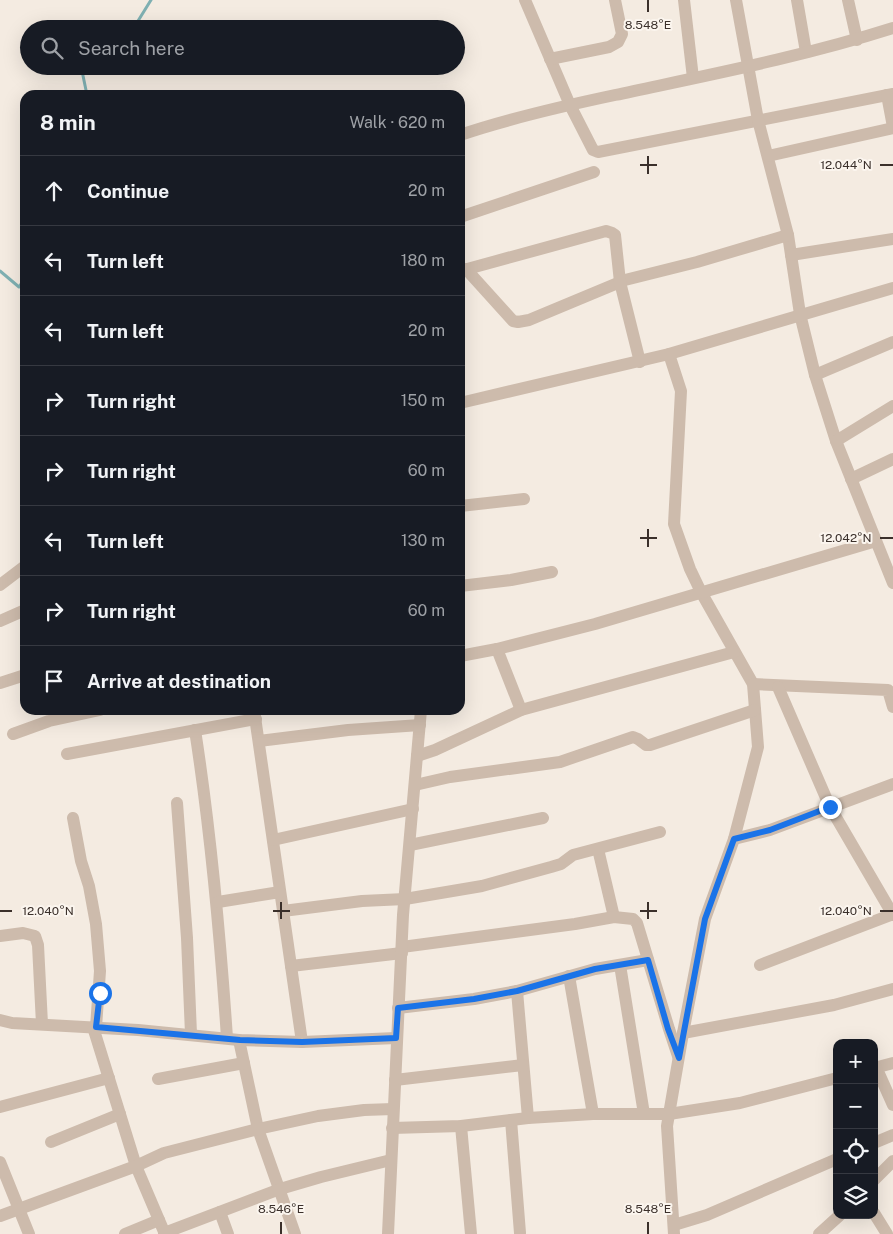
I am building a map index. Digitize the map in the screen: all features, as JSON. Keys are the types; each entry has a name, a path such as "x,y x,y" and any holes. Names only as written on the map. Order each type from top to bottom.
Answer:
{"street":[{"path":"525,0 570,105 594,150 598,152 890,95 893,128 768,156"},
{"path":"550,59 609,47 618,42 622,34 615,0"},
{"path":"684,0 693,78"},
{"path":"736,0 758,120 788,235 800,314 815,375 836,441 876,541 888,552 893,583"},
{"path":"797,0 806,52"},
{"path":"848,0 857,40"},
{"path":"465,133 570,105 749,66 857,40 893,28"},
{"path":"465,215 594,172"},
{"path":"465,269 606,231 612,233 615,235 620,282 640,362"},
{"path":"465,272 513,321 518,322 529,320 620,282 788,235"},
{"path":"791,255 893,239"},
{"path":"465,402 640,362 893,288"},
{"path":"815,375 893,342"},
{"path":"669,354 681,392 674,524 690,569 701,592 753,684 758,747 734,839 705,919 683,1033 668,1126 671,1231 833,1161"},
{"path":"836,441 893,406"},
{"path":"851,478 893,459"},
{"path":"465,505 524,499"},
{"path":"465,655 497,649 595,624 876,541"},
{"path":"0,585 20,570"},
{"path":"465,585 511,580 552,572"},
{"path":"0,620 20,612"},
{"path":"497,649 521,710"},
{"path":"418,756 521,710 734,652"},
{"path":"0,684 20,677"},
{"path":"753,684 778,687 888,690 893,707"},
{"path":"760,965 893,914 830,807 778,687"},
{"path":"415,785 450,777 560,762 633,737 646,745 650,745 755,710"},
{"path":"13,734 47,715"},
{"path":"67,754 195,730 255,715 302,1042"},
{"path":"388,1234 396,1038 420,715"},
{"path":"259,741 348,730 420,725"},
{"path":"195,730 207,803 233,1039 244,1063 258,1129 268,1162 280,1189 295,1234"},
{"path":"734,839 770,830 893,784"},
{"path":"177,803 187,938 191,1034"},
{"path":"273,840 413,809"},
{"path":"73,818 96,924 100,971 95,1027 136,1166 164,1233 280,1189 390,1160"},
{"path":"410,845 543,818"},
{"path":"283,911 362,901 405,899 482,886 525,876 561,864 573,855 660,832"},
{"path":"598,849 614,917"},
{"path":"218,902 280,892"},
{"path":"291,966 614,917 633,918 637,923 668,1029 679,1058"},
{"path":"0,936 24,934 35,936 38,945 42,1024"},
{"path":"398,1008 474,999 517,991 570,976 648,960"},
{"path":"620,965 644,1114"},
{"path":"570,976 593,1114"},
{"path":"683,1033 834,1005 893,989"},
{"path":"517,991 528,1118"},
{"path":"0,1020 191,1034 233,1039 302,1042 396,1038"},
{"path":"158,1079 244,1063"},
{"path":"878,1067 893,1063"},
{"path":"394,1080 523,1066"},
{"path":"878,1074 893,1105"},
{"path":"0,1107 109,1078"},
{"path":"392,1128 461,1126 528,1118 593,1114 669,1114 740,1104 833,1079"},
{"path":"0,1216 164,1154 258,1129 318,1116 364,1110 393,1109"},
{"path":"51,1142 120,1114"},
{"path":"512,1120 520,1232"},
{"path":"461,1126 471,1234"},
{"path":"878,1141 893,1135"},
{"path":"878,1176 893,1161"},
{"path":"1,1169 29,1234"},
{"path":"220,1212 228,1234"},
{"path":"819,1234 836,1219"},
{"path":"878,1219 887,1234"},
{"path":"125,1234 159,1220"}],"waterway":[{"path":"139,20 151,0"},
{"path":"83,75 86,90"},
{"path":"0,271 19,287 20,286"}],"route":[{"path":"100,993 96,1027 240,1040 302,1042 396,1038 398,1008 474,999 517,991 595,969 648,960 668,1029 679,1058 705,919 734,839 770,830 830,807"}]}
